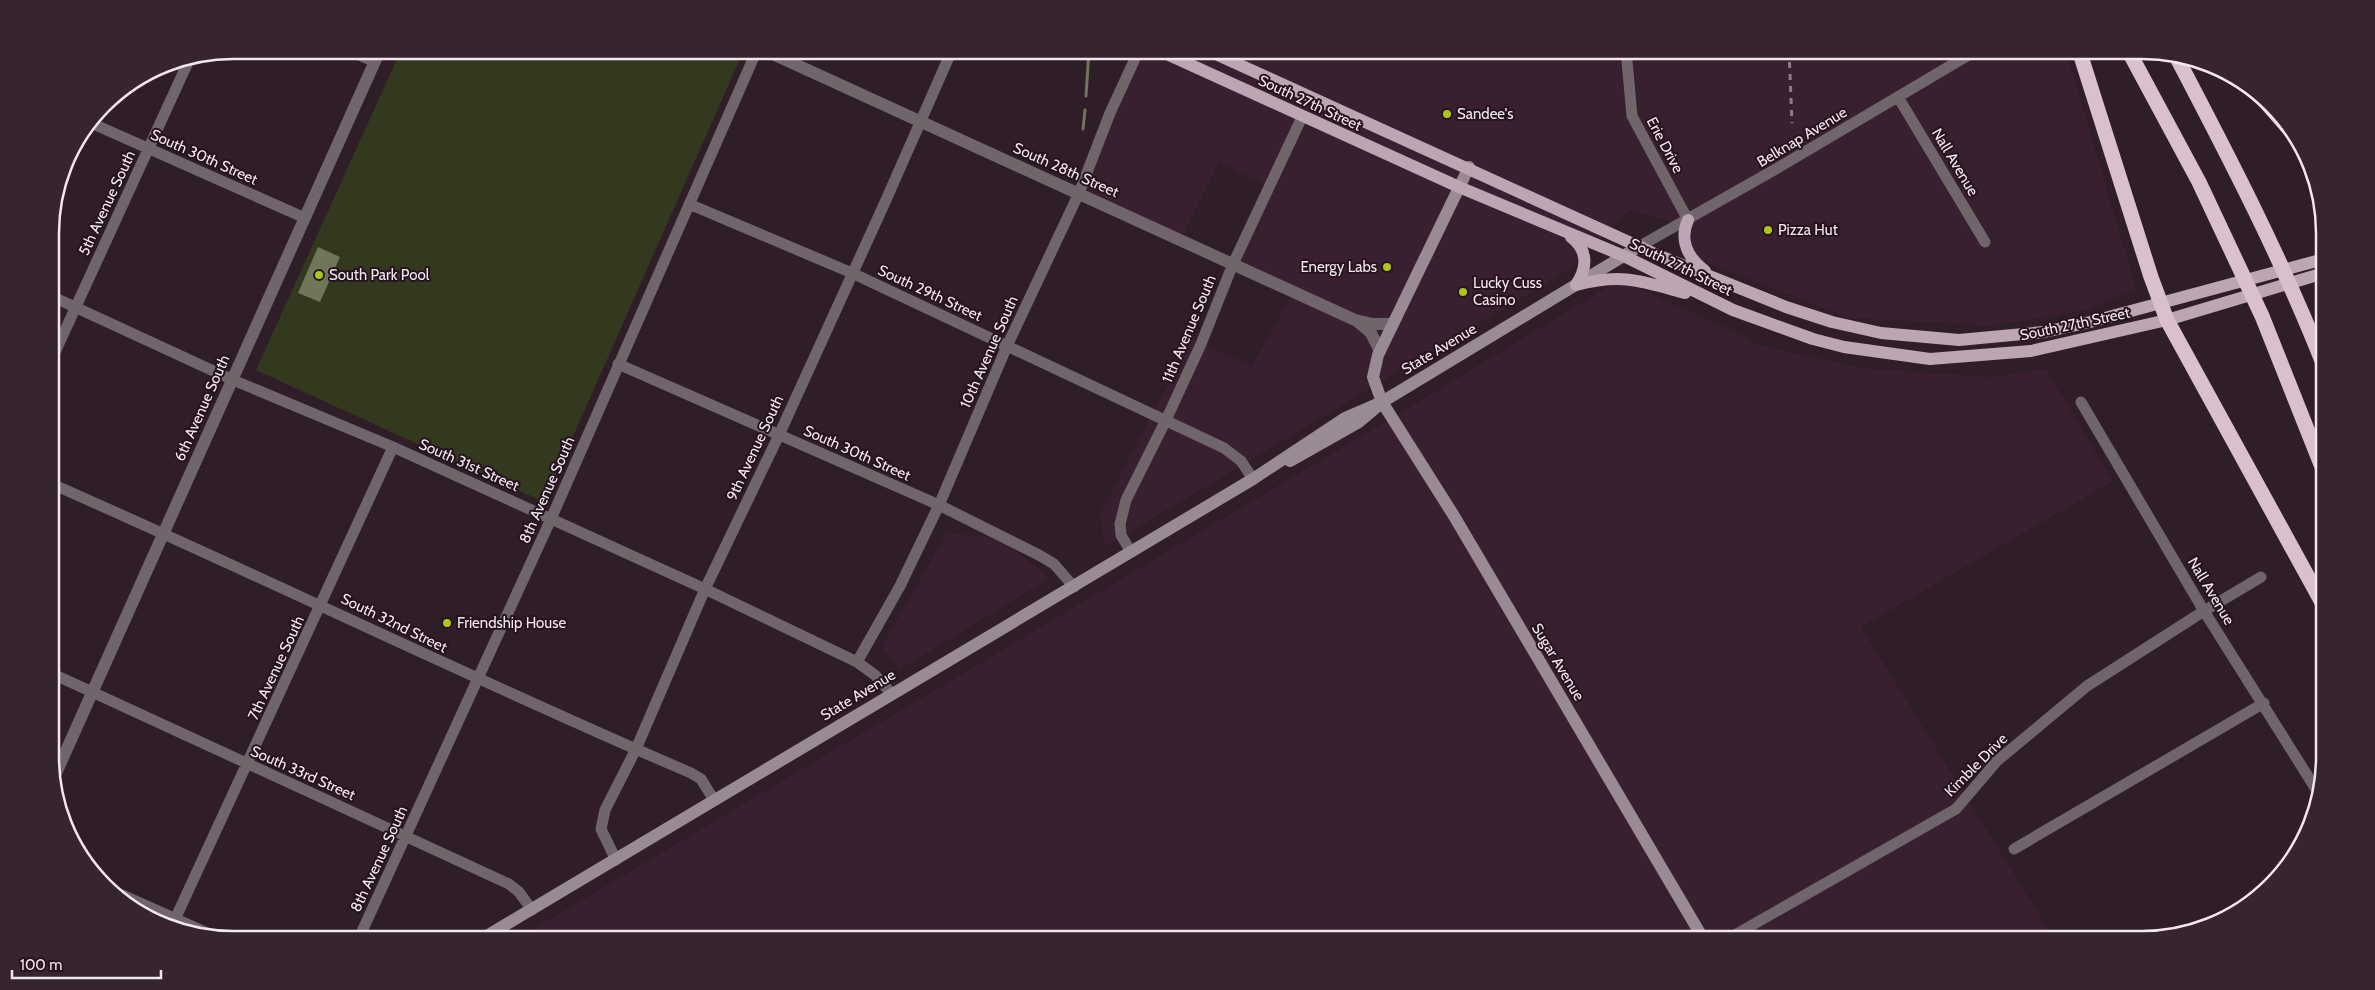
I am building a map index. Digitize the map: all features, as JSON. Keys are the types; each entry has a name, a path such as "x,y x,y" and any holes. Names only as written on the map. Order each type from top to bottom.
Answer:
{"highway":[{"path":"2082,59 2167,320 2316,592"},
{"path":"2133,59 2199,182 2262,316 2316,452"},
{"path":"2180,63 2231,161 2298,300 2316,346"}],"main road":[{"name":"South 27th Street","path":"1177,59 1459,188 1624,256 1733,310 1812,339 1888,355 1930,358 2031,351 2167,320 2316,275"},
{"name":"South 27th Street","path":"1227,59 1640,246 1715,278 1786,307 1832,322 1881,333 1959,340 2044,332 2090,322 2316,262"},
{"name":"Sugar Avenue","path":"1468,167 1380,350 1375,362 1373,377 1382,402 1459,525 1699,931"},
{"path":"1688,220 1684,235 1687,250 1695,262 1715,278"},
{"path":"1564,231 1579,245 1584,255 1583,273 1576,285"},
{"name":"State Avenue","path":"496,931 891,693 1253,480 1326,442 1367,417 1382,402 1640,246"},
{"path":"1576,285 1599,279 1619,278 1712,300"}],"street":[{"path":"368,59 375,62"},
{"name":"6th Avenue South","path":"59,766 376,59"},
{"name":"8th Avenue South","path":"362,931 551,519 753,59"},
{"name":"South 28th Street","path":"784,59 1355,320 1373,324 1393,324"},
{"name":"9th Avenue South","path":"616,860 601,829 605,810 636,750 705,589 779,435 948,59"},
{"name":"10th Avenue South","path":"857,662 900,586 939,505 1007,346 1079,193 1110,113 1135,59"},
{"name":"Erie Drive","path":"1627,59 1632,116 1688,220"},
{"name":"Belknap Avenue","path":"1640,246 1688,220 1962,59"},
{"name":"5th Avenue South","path":"59,344 187,65"},
{"name":"Nall Avenue","path":"1898,97 1985,242"},
{"name":"11th Avenue South","path":"1131,552 1121,534 1121,515 1201,344 1232,264 1302,117"},
{"name":"South 30th Street","path":"96,125 305,218"},
{"name":"South 29th Street","path":"689,204 852,273 1228,450 1241,461 1253,480"},
{"name":"South 31st Street","path":"59,300 233,380 393,447 705,589 857,662 875,675 891,693"},
{"name":"South 28th Street","path":"1355,320 1371,333 1380,350"},
{"name":"South 30th Street","path":"618,364 939,505 1039,554 1054,564 1074,586"},
{"name":"Nall Avenue","path":"2081,402 2204,611 2264,703 2314,785"},
{"name":"7th Avenue South","path":"174,921 322,605 393,447"},
{"name":"South 32nd Street","path":"59,487 322,605 478,680 701,779 714,800"},
{"name":"Kimble Drive","path":"1742,931 1956,808 1997,761 2087,686 2261,577"},
{"name":"South 33rd Street","path":"59,677 248,765 407,835 509,884 519,892 532,910"},
{"path":"2014,849 2264,703"}],"shaded area":[{"path":"397,59 740,59 544,502 256,370"},
{"path":"1136,59 2069,59 2136,289 2087,310 1992,326 1849,318 1703,261 1689,245 1693,228 1630,210 1571,268 1105,547 1100,514 1192,339 1252,366 1293,292 1233,264 1268,186 1219,162 1180,240 1079,193"},
{"name":"South Park Pool","path":"318,247 340,257 320,302 298,293"},
{"path":"1611,285 1634,286 1744,336 1758,345 1863,368 1990,377 2046,369 2113,481 1861,627 2049,931 530,931 1382,424"},
{"path":"947,533 1001,539 1050,578 899,670 882,646"}],"waterway":[{"path":"1086,96 1088,59"},
{"path":"1083,129 1085,110"}],"railway":[{"path":"1789,59 1792,123"}],"place":[{"name":"Sandee's","path":"1447,114"},
{"name":"Pizza Hut","path":"1768,230"},
{"name":"Energy Labs","path":"1387,267"},
{"name":"South Park Pool","path":"319,275"},
{"name":"Lucky Cuss Casino","path":"1463,292"},
{"name":"Friendship House","path":"447,623"}]}
